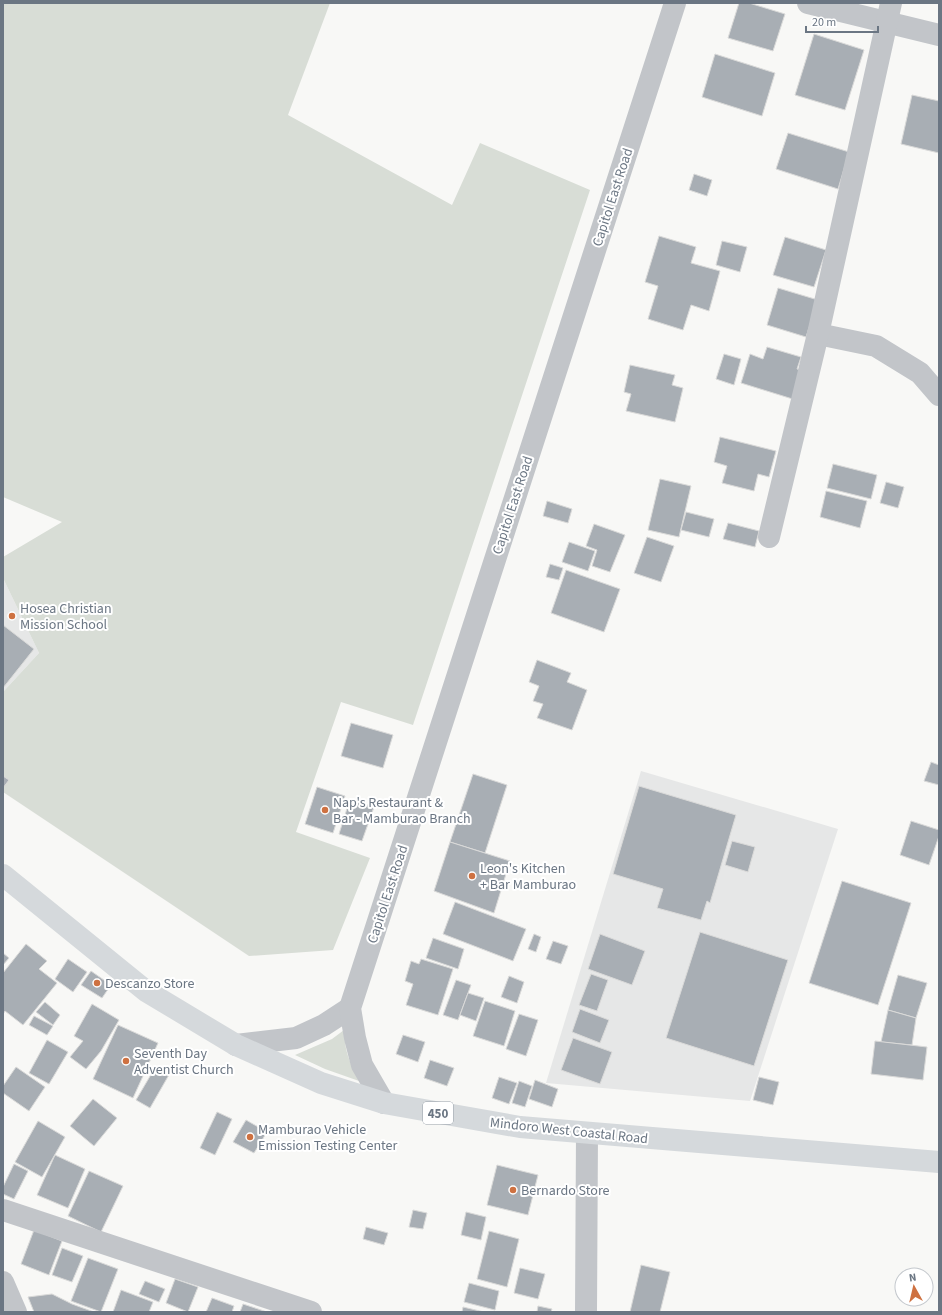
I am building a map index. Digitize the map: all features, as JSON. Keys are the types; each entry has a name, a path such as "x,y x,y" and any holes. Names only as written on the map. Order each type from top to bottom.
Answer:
{"main road":[{"name":"Mindoro West Coastal Road","path":"3,875 146,991 236,1045 321,1082 384,1103 520,1127 939,1162"}],"street":[{"name":"Capitol East Road","path":"350,1008 675,3"},
{"path":"808,3 888,13 939,35"},
{"path":"769,537 818,334 888,13"},
{"path":"818,334 876,346 920,373 939,395"},
{"path":"236,1045 296,1038 324,1025 350,1008 355,1038 362,1065 384,1103"},
{"path":"586,1312 587,1133"},
{"path":"3,1210 311,1312"},
{"path":"3,1282 16,1312"}],"shaded area":[{"path":"3,3 330,3 288,115 452,205 480,143 590,190 413,725 341,702 296,832 370,858 333,950 249,956 3,792 3,692 39,653 3,578 3,557 62,522 3,497"},
{"name":"Hosea Christian Mission School","path":"3,578 39,653 3,692"},
{"path":"641,771 838,829 750,1101 546,1083"},
{"path":"344,1030 345,1045 348,1056 359,1081 325,1069 295,1055 332,1039"}],"building":[{"path":"739,3 749,3 785,14 773,51 728,38"},
{"path":"814,34 864,50 845,110 795,95"},
{"path":"715,54 775,73 762,116 702,97"},
{"path":"912,95 939,101 939,153 901,144"},
{"path":"788,133 849,152 838,189 776,169"},
{"path":"694,174 712,180 707,196 689,190"},
{"path":"659,236 696,247 691,263 720,271 709,311 691,305 683,330 648,319 658,286 645,282"},
{"path":"785,237 826,250 814,287 773,275"},
{"path":"722,241 747,247 740,272 716,265"},
{"path":"778,288 818,300 806,337 767,325"},
{"path":"767,347 801,357 797,369 808,372 799,401 741,383 750,354 763,359"},
{"path":"724,354 741,359 734,385 716,379"},
{"path":"630,365 675,375 672,385 683,388 675,422 626,411 631,394 624,392"},
{"path":"720,437 776,451 769,477 758,474 754,491 722,483 727,466 714,462"},
{"path":"833,464 877,475 871,499 827,488"},
{"path":"660,479 691,486 679,537 648,530"},
{"path":"886,482 904,487 898,508 880,503"},
{"path":"826,491 867,501 860,528 820,517"},
{"path":"547,501 572,509 568,523 543,516"},
{"path":"686,512 714,519 709,537 681,530"},
{"path":"728,523 759,531 755,547 723,539"},
{"path":"594,524 625,535 610,572 592,566 597,550 586,546"},
{"path":"647,537 674,546 661,582 634,573"},
{"path":"569,542 595,551 588,571 562,562"},
{"path":"550,564 563,568 559,580 546,577"},
{"path":"566,570 620,589 604,632 551,613"},
{"path":"3,625 34,649 3,688"},
{"path":"537,660 571,673 567,682 587,690 572,730 537,718 543,704 533,701 539,686 529,682"},
{"path":"351,723 393,735 383,768 341,756"},
{"path":"931,762 939,765 939,785 924,781"},
{"path":"473,774 507,785 485,853 450,842"},
{"path":"3,776 9,780 3,788"},
{"path":"639,786 736,815 710,903 707,901 701,920 657,908 663,889 613,874"},
{"name":"Nap's Restaurant & Bar - Mamburao Branch","path":"317,787 345,796 333,833 305,824"},
{"path":"350,799 374,807 362,841 339,834"},
{"path":"911,821 939,830 939,836 929,865 900,855"},
{"path":"732,841 755,847 748,872 725,865"},
{"name":"Leon's Kitchen + Bar Mamburao","path":"450,842 510,861 494,913 434,891"},
{"path":"842,881 911,903 878,1005 809,983"},
{"path":"455,902 526,929 513,961 443,934"},
{"path":"700,932 788,960 754,1066 666,1038"},
{"path":"534,934 541,937 536,952 528,949"},
{"path":"600,934 645,951 632,985 588,969"},
{"path":"433,938 464,949 458,969 426,958"},
{"path":"553,941 568,946 561,964 546,959"},
{"path":"26,944 47,961 39,969 57,983 23,1025 5,1011 3,1014 3,973"},
{"path":"3,953 9,958 3,965"},
{"path":"68,959 87,972 73,992 55,979"},
{"path":"421,959 453,969 438,1015 406,1005 413,984 405,981 411,961 419,964"},
{"path":"91,971 111,985 102,998 81,985"},
{"path":"591,974 608,980 597,1011 579,1005"},
{"path":"898,975 927,983 916,1018 888,1010"},
{"path":"509,976 524,982 517,1003 501,997"},
{"path":"456,980 471,985 458,1020 443,1015"},
{"path":"468,993 484,998 476,1021 460,1015"},
{"path":"485,1001 515,1011 504,1046 473,1036"},
{"path":"45,1002 60,1015 53,1025 36,1012"},
{"path":"92,1004 119,1020 101,1051 86,1069 70,1057 83,1041 74,1036"},
{"path":"580,1009 609,1020 600,1043 572,1032"},
{"path":"888,1010 916,1018 912,1045 881,1042"},
{"path":"519,1014 538,1020 526,1056 506,1049"},
{"path":"34,1016 53,1026 47,1035 29,1025"},
{"name":"Seventh Day Adventist Church","path":"118,1025 158,1043 133,1098 93,1079"},
{"path":"403,1035 425,1042 418,1062 396,1054"},
{"path":"573,1038 612,1052 600,1084 561,1070"},
{"path":"47,1040 68,1052 49,1084 29,1073"},
{"path":"875,1041 927,1047 923,1080 871,1074"},
{"path":"430,1060 454,1068 447,1086 424,1078"},
{"path":"156,1066 170,1073 150,1108 136,1100"},
{"path":"16,1067 45,1087 29,1111 3,1093 3,1086"},
{"path":"499,1077 517,1083 509,1104 492,1098"},
{"path":"759,1077 779,1082 773,1105 753,1100"},
{"path":"535,1080 558,1089 552,1107 529,1099"},
{"path":"519,1081 532,1086 525,1107 512,1103"},
{"path":"93,1099 117,1118 94,1146 70,1126"},
{"path":"217,1112 232,1119 215,1155 200,1148"},
{"name":"Mamburao Vehicle Emission Testing Center","path":"246,1120 267,1132 254,1153 233,1142"},
{"path":"38,1121 65,1137 42,1177 15,1162"},
{"path":"55,1155 85,1169 68,1208 37,1195"},
{"path":"14,1164 28,1171 14,1199 3,1194 3,1187"},
{"name":"Bernardo Store","path":"497,1165 538,1175 528,1215 487,1205"},
{"path":"89,1171 123,1186 101,1232 68,1216"},
{"path":"413,1210 427,1213 423,1229 409,1227"},
{"path":"466,1212 486,1217 481,1240 461,1235"},
{"path":"366,1227 388,1233 384,1245 363,1239"},
{"path":"34,1230 62,1241 49,1275 21,1264"},
{"path":"489,1231 519,1239 507,1287 477,1279"},
{"path":"62,1248 83,1256 72,1282 52,1275"},
{"path":"88,1258 118,1269 101,1312 71,1301"},
{"path":"641,1265 670,1272 660,1312 630,1312"},
{"path":"520,1268 545,1274 538,1299 514,1293"},
{"path":"175,1279 198,1287 188,1312 166,1303"},
{"path":"145,1281 165,1289 159,1302 139,1294"},
{"path":"469,1283 499,1291 495,1310 464,1302"},
{"path":"121,1290 153,1302 149,1312 113,1312"},
{"path":"52,1294 72,1304 94,1312 34,1312 28,1297"},
{"path":"212,1298 234,1306 232,1312 206,1312"},
{"path":"243,1304 267,1312 240,1312"},
{"path":"538,1306 552,1309 551,1312 537,1312"},
{"path":"463,1307 484,1312 462,1312"}],"place":[{"name":"Hosea Christian Mission School","path":"12,616"},
{"name":"Nap's Restaurant & Bar - Mamburao Branch","path":"325,810"},
{"name":"Leon's Kitchen + Bar Mamburao","path":"472,876"},
{"name":"Descanzo Store","path":"97,983"},
{"name":"Seventh Day Adventist Church","path":"126,1061"},
{"name":"Mamburao Vehicle Emission Testing Center","path":"250,1137"},
{"name":"Bernardo Store","path":"513,1190"}]}
